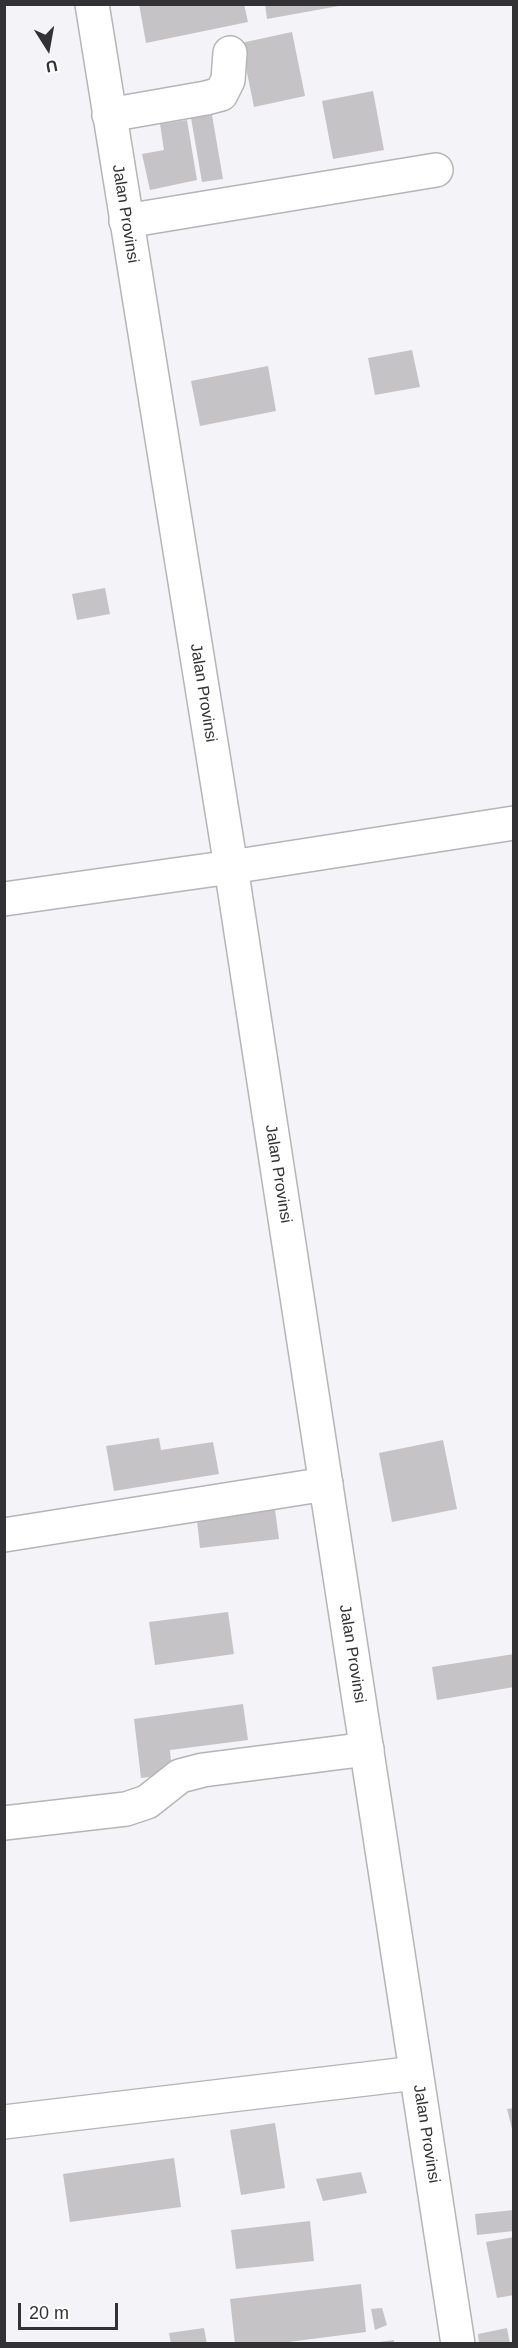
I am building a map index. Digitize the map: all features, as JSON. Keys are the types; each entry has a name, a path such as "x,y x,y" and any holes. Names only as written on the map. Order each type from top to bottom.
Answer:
{"main road":[{"name":"Jalan Provinsi","path":"92,4 231,867 458,2343"},
{"path":"109,115 221,94 228,80 230,52"},
{"path":"126,221 436,170"},
{"path":"4,898 231,867 513,823"},
{"path":"4,1535 326,1484"},
{"path":"4,1823 126,1809 147,1802 180,1776 203,1770 367,1749"},
{"path":"4,2122 416,2073"}],"building":[{"path":"139,4 244,4 248,22 146,43"},
{"path":"265,4 339,4 339,6 267,19"},
{"path":"292,32 305,96 254,107 241,43"},
{"path":"373,91 384,150 333,159 322,101"},
{"path":"212,115 223,179 202,182 191,118"},
{"path":"187,120 197,180 150,190 142,154 164,150 160,124"},
{"path":"412,350 420,387 375,395 368,358"},
{"path":"268,366 276,411 200,426 191,381"},
{"path":"105,588 110,614 77,620 72,594"},
{"path":"159,1438 161,1450 213,1442 219,1474 114,1491 106,1446"},
{"path":"443,1440 457,1509 392,1522 379,1453"},
{"path":"274,1502 279,1539 200,1548 196,1511"},
{"path":"228,1612 234,1654 155,1665 149,1622"},
{"path":"514,1654 514,1687 437,1700 432,1667"},
{"path":"243,1704 248,1740 170,1750 172,1774 141,1778 134,1719"},
{"path":"514,2108 514,2133 513,2133 507,2109"},
{"path":"275,2123 285,2188 241,2195 230,2130"},
{"path":"174,2158 181,2207 70,2222 63,2174"},
{"path":"361,2172 367,2193 323,2201 316,2179"},
{"path":"514,2210 514,2231 477,2235 475,2214"},
{"path":"310,2221 314,2261 236,2269 231,2230"},
{"path":"514,2237 514,2295 497,2298 486,2242"},
{"path":"361,2284 366,2332 273,2344 235,2344 230,2299"},
{"path":"382,2308 387,2325 375,2330 371,2309"},
{"path":"204,2328 207,2344 171,2344 169,2333"},
{"path":"507,2328 510,2344 479,2344 478,2334"},
{"path":"394,2340 394,2344 379,2344 379,2342"}]}
